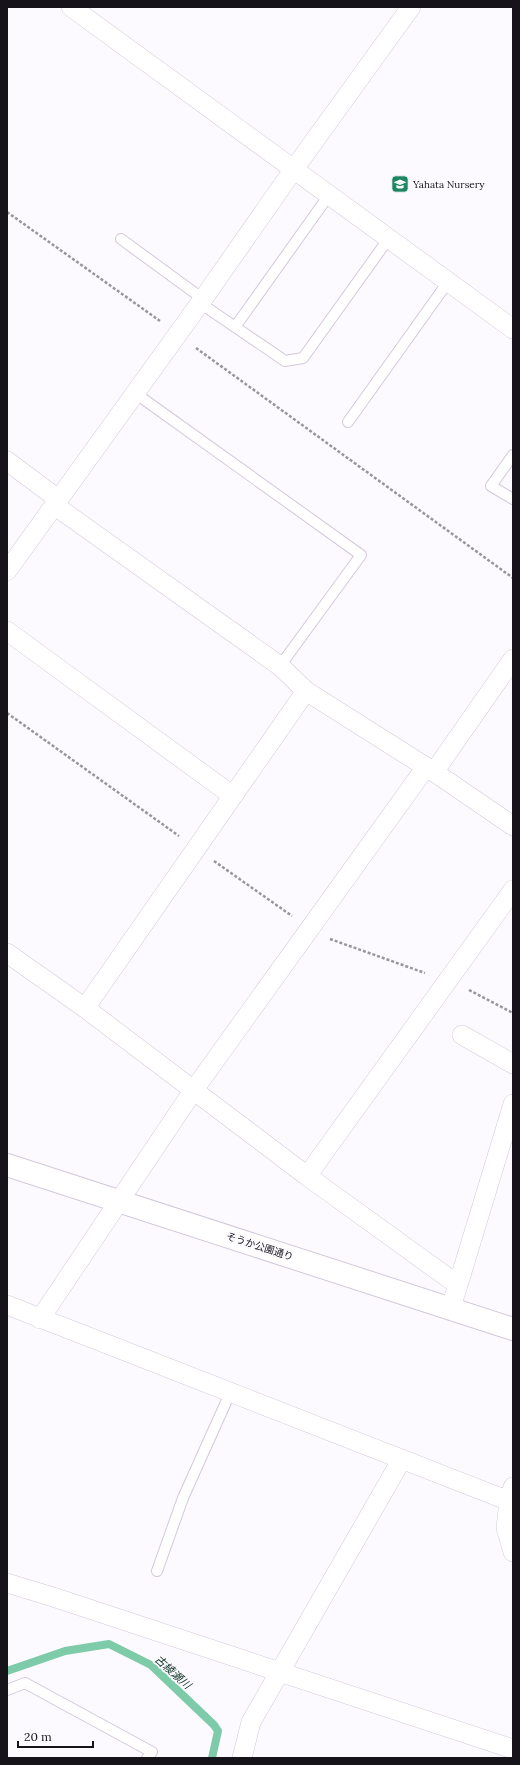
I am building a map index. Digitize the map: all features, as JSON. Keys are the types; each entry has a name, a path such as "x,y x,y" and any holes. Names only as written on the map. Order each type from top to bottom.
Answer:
{"street":[{"path":"71,7 513,329"},
{"path":"7,571 202,301 294,169 411,7"},
{"path":"7,461 56,502 280,666 306,691 430,770 513,826"},
{"path":"7,631 233,796"},
{"path":"40,1319 121,1202 193,1091 311,929 513,659"},
{"path":"85,1008 306,691"},
{"path":"307,1176 513,890"},
{"path":"7,953 85,1008 307,1176 458,1285"},
{"path":"462,1036 513,1064"},
{"path":"452,1307 513,1104"},
{"name":"そうか公園通り","path":"7,1165 452,1307 513,1329"},
{"path":"7,1305 40,1319 231,1391 402,1459 511,1494 506,1528 513,1552"},
{"path":"242,1758 251,1722 402,1459"},
{"path":"7,1583 513,1749"}],"lane":[{"path":"235,327 329,195"},
{"path":"121,239 235,327 285,361 303,358 389,238"},
{"path":"348,422 448,282"},
{"path":"135,393 361,555 280,666"},
{"path":"513,455 491,486 513,499"},
{"path":"157,1571 184,1498 231,1391"},
{"path":"7,1690 25,1683 152,1752 147,1758"}],"path":[{"path":"7,212 178,334 513,578"},
{"path":"7,713 322,936 448,981 513,1013"}],"waterway":[{"name":"古綾瀬川","path":"7,1671 65,1651 109,1644 151,1665 214,1725 218,1731 212,1758"}],"place":[{"name":"Yahata Nursery","path":"400,184"}]}
